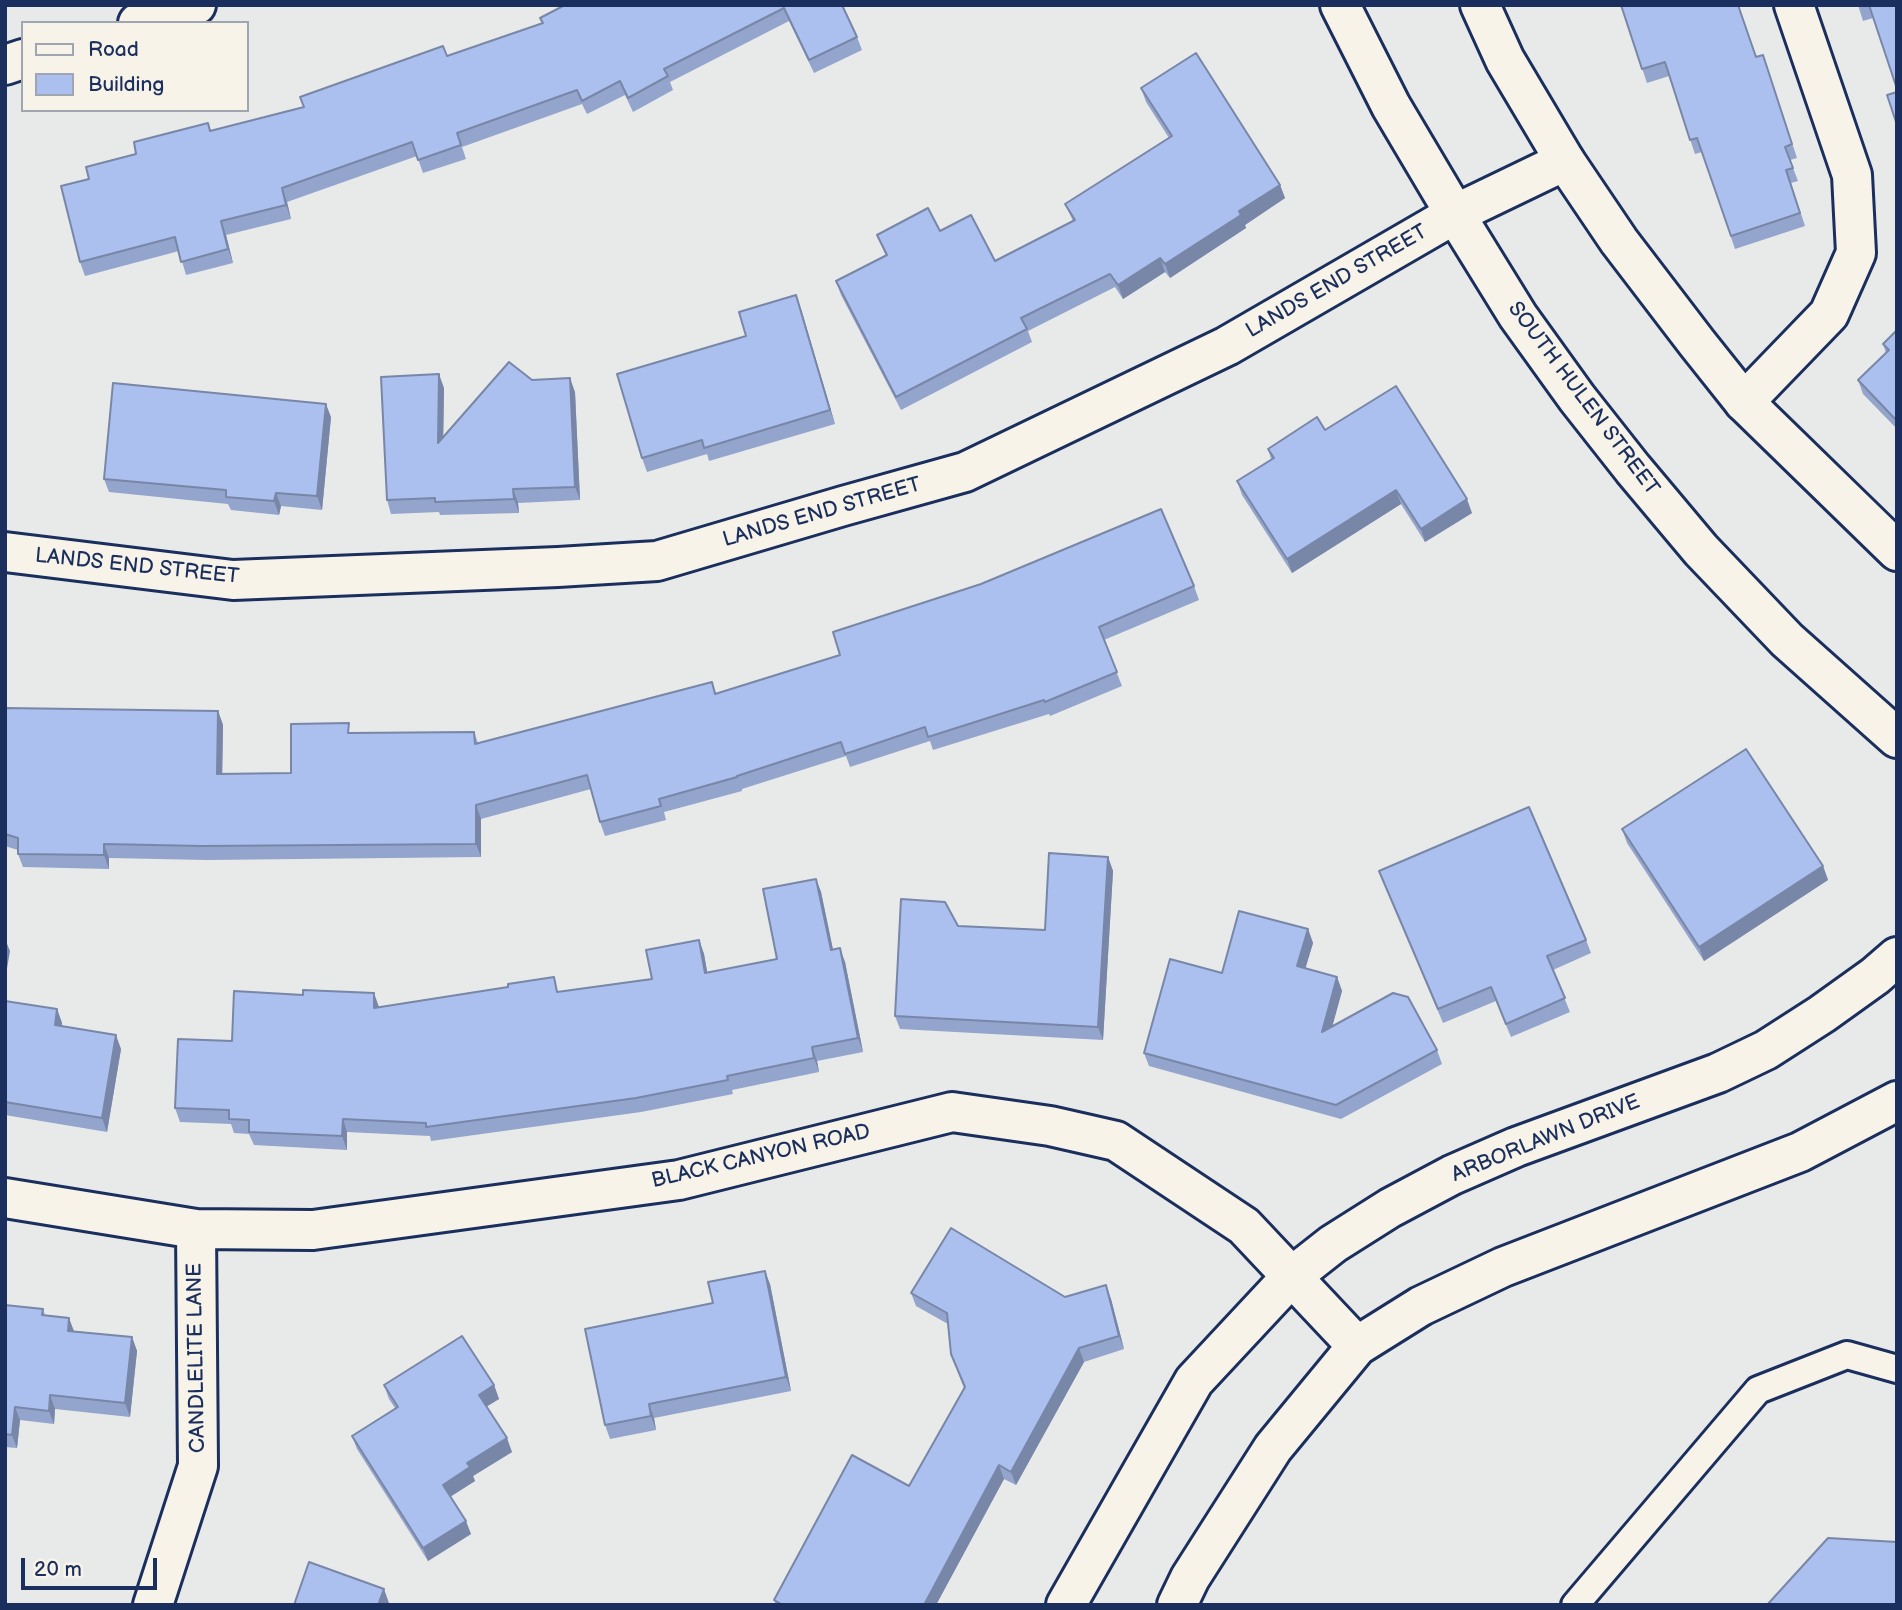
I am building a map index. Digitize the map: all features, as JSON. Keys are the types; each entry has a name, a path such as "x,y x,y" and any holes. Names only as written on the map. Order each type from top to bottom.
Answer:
{"street":[{"path":"144,21 196,5"},
{"name":"SOUTH HULEN STREET","path":"1340,5 1391,106 1455,214 1518,316 1577,398 1633,470 1701,550 1787,640 1897,738"},
{"path":"1480,5 1505,60 1565,161 1619,241 1744,402 1897,551"},
{"path":"1744,402 1829,314 1856,253 1852,175 1794,5"},
{"name":"LANDS END STREET","path":"5,552 233,580 657,561 965,472 1227,346 1455,214 1565,161"},
{"name":"ARBORLAWN DRIVE","path":"1066,1605 1194,1381 1291,1277 1333,1244 1378,1215 1452,1175 1516,1147 1718,1073 1766,1050 1832,1007 1897,957"},
{"path":"1177,1605 1190,1578 1273,1448 1357,1346 1421,1306 1503,1267 1800,1152 1897,1101"},
{"name":"BLACK CANYON ROAD","path":"5,1198 196,1229 313,1230 679,1180 952,1112 1050,1126 1116,1142 1244,1226 1357,1346"},
{"name":"CANDLELITE LANE","path":"153,1605 198,1466 196,1229"}],"lane":[{"path":"1575,1605 1758,1390 1847,1355 1897,1369"}],"building":[{"path":"565,5 842,5 857,37 809,60 784,8 664,69 668,76 628,98 620,81 582,101 577,90 457,133 461,145 418,160 412,142 282,188 286,205 221,221 228,249 181,262 175,237 80,262 61,186 89,179 86,167 136,154 134,142 208,123 210,131 304,107 300,97 443,46 447,56 543,23 540,18"},
{"path":"1621,5 1738,5 1756,57 1763,55 1792,144 1785,147 1793,168 1786,170 1800,213 1731,236 1697,138 1690,140 1665,62 1642,69"},
{"path":"1869,5 1897,5 1897,89"},
{"path":"1196,53 1280,185 1239,211 1241,215 1165,264 1160,258 1118,285 1110,274 1021,318 1027,329 896,397 836,281 887,255 877,235 928,208 940,231 971,215 995,261 1075,220 1065,204 1172,136 1141,88"},
{"path":"1897,92 1897,125 1887,95"},
{"path":"796,295 830,410 704,448 702,440 642,458 617,374 746,336 739,312"},
{"path":"1897,330 1897,421 1858,380 1889,350 1883,344"},
{"path":"509,362 532,380 570,378 575,487 513,489 514,499 435,502 435,498 387,500 381,377 439,374 438,443"},
{"path":"113,383 326,404 317,496 276,493 274,501 226,497 226,490 104,479"},
{"path":"1396,386 1467,499 1421,529 1396,490 1287,559 1237,481 1274,458 1268,449 1317,417 1325,430"},
{"path":"1161,509 1194,586 1099,627 1117,672 1045,702 1044,700 928,737 925,727 845,754 841,742 737,777 659,799 661,806 600,822 587,775 476,805 476,844 104,844 104,855 18,854 18,838 5,834 5,708 218,711 217,774 291,773 291,724 349,723 348,733 474,732 475,744 712,682 715,694 840,655 833,632 981,584"},
{"path":"1746,749 1823,866 1699,947 1622,829"},
{"path":"1529,807 1586,940 1547,956 1565,998 1506,1024 1491,987 1438,1009 1379,871"},
{"path":"1049,853 1108,857 1098,1027 895,1016 901,899 945,902 958,926 1045,930"},
{"path":"816,879 831,950 840,948 858,1038 812,1047 814,1058 727,1076 728,1080 636,1098 426,1127 426,1123 343,1119 342,1136 249,1132 249,1120 229,1119 229,1110 175,1108 178,1039 232,1041 234,991 303,995 303,990 374,993 374,1008 554,977 557,992 652,979 646,950 699,940 705,973 777,959 763,889"},
{"path":"1239,911 1308,929 1297,966 1337,977 1322,1032 1393,993 1408,997 1437,1050 1336,1105 1144,1053 1170,959 1222,973"},
{"path":"5,1001 57,1009 55,1025 116,1035 102,1118 5,1102"},
{"path":"951,1228 1065,1297 1106,1285 1119,1336 1079,1348 1011,1472 999,1465 924,1605 783,1605 774,1600 852,1455 909,1486 965,1387 951,1354 947,1313 911,1293"},
{"path":"765,1271 786,1377 649,1404 651,1416 605,1425 585,1329 713,1303 708,1282"},
{"path":"5,1305 43,1309 42,1315 69,1318 68,1331 132,1337 125,1403 50,1395 49,1411 15,1407 12,1435 5,1434"},
{"path":"462,1336 494,1385 479,1395 507,1438 467,1463 470,1467 443,1485 466,1521 423,1548 352,1436 398,1407 384,1385"},
{"path":"1828,1538 1897,1542 1897,1605 1767,1605"},
{"path":"309,1562 384,1589 378,1605 294,1605"}]}
